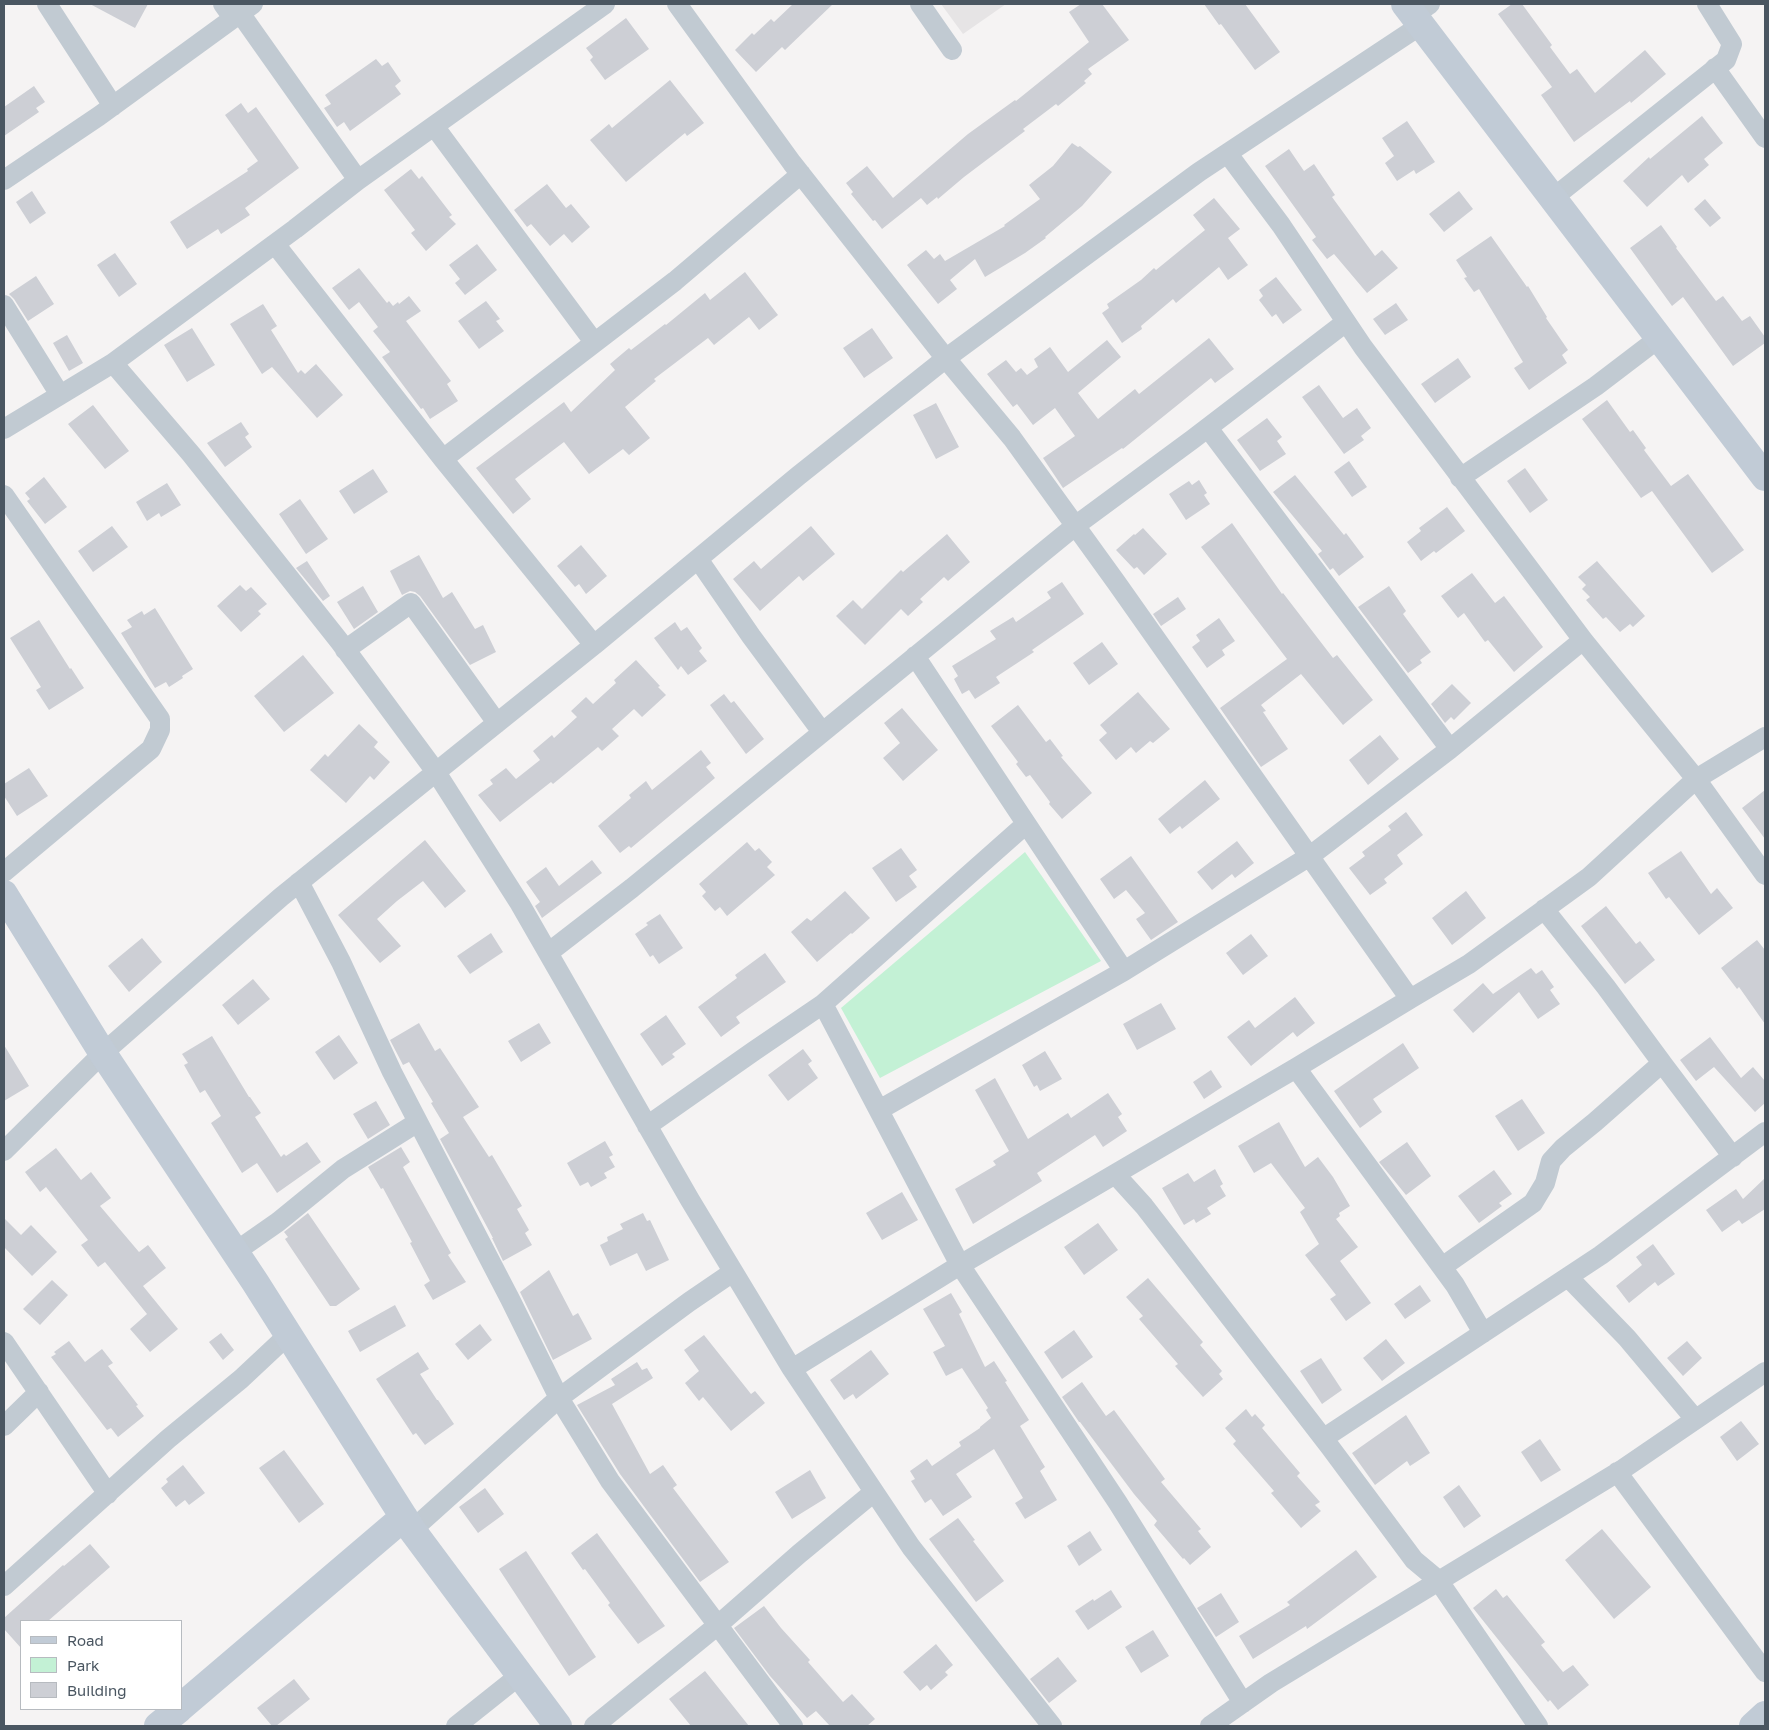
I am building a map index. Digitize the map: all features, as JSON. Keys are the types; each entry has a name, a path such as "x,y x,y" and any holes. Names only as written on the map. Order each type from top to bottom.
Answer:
{"street":[{"path":"47,4 113,106"},
{"path":"4,429 114,363 358,180 605,4"},
{"path":"677,4 801,174 945,359 1012,438 1410,999"},
{"path":"920,4 952,50"},
{"path":"1553,198 1726,60 1732,44 1706,4"},
{"path":"4,180 113,106 237,10 358,180"},
{"path":"4,1151 103,1053 299,882 594,645 798,476 945,359 1199,172 1228,154 1417,12 1553,198 1765,478"},
{"path":"1715,68 1765,138"},
{"path":"434,126 594,342"},
{"path":"1228,154 1281,225 1363,347 1460,478 1583,640 1696,780 1765,876"},
{"path":"443,459 675,281 801,174"},
{"path":"275,244 443,459 594,645"},
{"path":"4,306 60,395"},
{"path":"548,952 632,888 1075,526 1208,428 1346,322"},
{"path":"1460,478 1596,386 1659,338"},
{"path":"114,363 191,454 345,650 436,772 520,904 647,1126 792,1369 911,1548 1052,1726"},
{"path":"1208,428 1450,749"},
{"path":"4,495 160,718 160,730 151,749 4,872"},
{"path":"698,559 756,643 822,732"},
{"path":"345,650 411,604 497,723"},
{"path":"879,1110 1124,971 1310,856 1450,749 1583,640"},
{"path":"915,656 1124,971"},
{"path":"792,1369 960,1265 1296,1068 1468,964 1589,877 1696,780 1765,738"},
{"path":"647,1126 754,1050 823,1004 1026,824"},
{"path":"299,882 341,962 392,1072 510,1299 558,1398 610,1481 793,1726"},
{"path":"4,894 103,1053 235,1252 408,1524 558,1726"},
{"path":"1544,909 1606,987 1733,1157"},
{"path":"823,1004 960,1265 1118,1503 1243,1703"},
{"path":"1442,1266 1533,1202 1545,1183 1551,1161 1563,1148 1662,1063"},
{"path":"1296,1068 1456,1285 1483,1333"},
{"path":"235,1252 278,1222 343,1169 418,1122"},
{"path":"1324,1438 1601,1255 1765,1132"},
{"path":"1115,1174 1144,1206 1324,1438 1414,1560 1438,1580 1538,1726"},
{"path":"182,1706 408,1524 558,1398 733,1272"},
{"path":"1568,1277 1627,1338 1695,1420"},
{"path":"4,1586 168,1439 241,1379 288,1335"},
{"path":"4,1342 108,1494"},
{"path":"1210,1726 1271,1683 1617,1472 1765,1372"},
{"path":"4,1426 39,1392"},
{"path":"1617,1472 1765,1672"},
{"path":"594,1726 718,1625 798,1554 874,1492"},
{"path":"456,1726 520,1675"},
{"path":"158,1726 178,1710"},
{"path":"1753,1726 1765,1716"}],"shaded area":[{"path":"941,4 1006,4 963,34"}],"green space":[{"path":"1025,852 1101,961 880,1078 841,1008"}],"building":[{"path":"90,4 148,4 135,28"},
{"path":"793,4 833,4 785,50 782,47 756,72 735,50 752,33 754,35 771,19 774,22"},
{"path":"1081,4 1102,4 1129,40 1088,69 1092,74 1084,81 1086,83 1058,106 1056,104 1023,129 1025,131 938,199 937,197 927,205 921,198 882,229 875,220 873,221 851,194 853,192 846,183 867,166 893,198 968,134 1016,101 1089,42 1069,12"},
{"path":"1204,4 1245,4 1280,52 1255,70"},
{"path":"1512,4 1522,4 1552,45 1550,47 1570,74 1577,69 1595,93 1645,50 1666,74 1631,103 1630,101 1574,142 1541,95 1552,87 1498,14"},
{"path":"626,18 649,49 605,80 590,60 593,57 586,48"},
{"path":"376,59 382,66 388,62 401,81 395,86 401,94 350,131 344,122 337,127 324,108 331,104 325,95"},
{"path":"670,80 704,123 687,136 685,133 626,182 590,140 609,124 612,128"},
{"path":"34,86 45,102 36,108 39,112 4,136 4,107"},
{"path":"241,103 248,113 256,107 299,168 245,208 250,215 221,234 218,229 187,249 170,222 248,171 247,169 258,161 225,115"},
{"path":"1702,116 1723,143 1704,159 1709,165 1688,183 1682,175 1647,207 1623,181 1649,157 1650,159"},
{"path":"1407,121 1435,162 1416,174 1414,170 1397,181 1385,163 1394,156 1382,138"},
{"path":"1072,143 1078,147 1080,146 1112,172 1082,206 1046,238 1025,253 985,277 975,259 950,280 957,289 938,304 907,265 926,250 934,259 940,254 945,261 1005,226 1040,199 1029,185 1053,166"},
{"path":"1289,149 1304,171 1314,164 1335,195 1332,197 1375,256 1382,250 1398,268 1367,293 1334,254 1327,259 1312,240 1316,237 1265,166"},
{"path":"411,169 419,179 422,176 452,215 449,217 456,224 426,251 411,233 415,230 384,190"},
{"path":"547,184 566,208 571,204 590,227 572,243 564,234 550,246 531,224 527,227 514,210"},
{"path":"32,191 46,213 30,224 16,202"},
{"path":"1459,191 1473,209 1444,232 1429,214"},
{"path":"1214,198 1240,229 1228,238 1248,265 1228,280 1219,267 1176,303 1173,299 1141,326 1142,329 1122,343 1102,313 1109,308 1107,304 1141,280 1154,268 1156,270 1205,230 1193,215"},
{"path":"1705,199 1721,218 1710,227 1694,209"},
{"path":"1661,225 1716,301 1723,296 1742,321 1750,316 1765,337 1765,343 1733,366 1683,297 1672,306 1630,248"},
{"path":"1491,236 1528,286 1546,318 1568,350 1562,355 1567,363 1529,390 1514,368 1523,362 1479,289 1474,292 1464,278 1467,277 1456,260"},
{"path":"477,244 497,270 465,295 455,283 460,279 449,265"},
{"path":"115,253 137,284 119,297 97,265"},
{"path":"359,268 387,303 389,301 393,306 409,296 421,311 406,321 451,381 447,384 458,401 430,419 382,357 390,352 373,331 378,327 359,302 349,310 332,288"},
{"path":"745,272 778,315 759,330 749,317 714,345 708,338 654,379 656,381 625,407 650,438 629,455 623,449 589,474 564,442 515,479 531,499 513,514 476,468 564,402 571,412 615,370 610,364 629,348 631,350 666,325 705,293 710,300"},
{"path":"36,276 54,304 28,321 9,294"},
{"path":"1276,277 1302,310 1283,324 1276,314 1272,317 1259,300 1263,296 1259,290"},
{"path":"486,301 500,319 496,321 504,331 479,349 458,321"},
{"path":"1396,303 1408,320 1385,335 1373,319"},
{"path":"263,304 277,326 271,330 298,373 301,370 305,374 316,364 343,395 317,418 272,367 262,374 230,324"},
{"path":"192,328 215,365 187,382 164,345"},
{"path":"872,328 893,358 864,378 843,348"},
{"path":"67,335 83,363 69,371 53,343"},
{"path":"1209,338 1234,369 1215,383 1211,378 1123,449 1063,488 1043,458 1075,436 1055,408 1033,425 1017,404 1013,407 987,374 1006,360 1016,372 1021,368 1027,375 1038,367 1034,359 1050,347 1068,372 1107,340 1121,357 1078,393 1098,419 1135,389 1139,394"},
{"path":"1458,358 1471,377 1435,403 1421,384"},
{"path":"1319,385 1343,418 1357,408 1371,428 1361,436 1364,440 1344,454 1302,397"},
{"path":"1607,400 1630,432 1633,430 1646,448 1644,450 1671,486 1688,474 1744,550 1712,573 1652,491 1641,498 1582,419"},
{"path":"936,403 959,447 936,459 913,415"},
{"path":"93,405 129,451 105,469 68,424"},
{"path":"1267,418 1282,437 1277,441 1286,454 1260,471 1237,440"},
{"path":"241,422 249,434 245,437 252,447 225,467 207,443"},
{"path":"1349,461 1367,487 1352,497 1334,472"},
{"path":"1525,468 1548,500 1530,513 1507,481"},
{"path":"373,469 388,492 354,514 339,491"},
{"path":"1295,475 1344,535 1346,533 1364,557 1339,576 1333,568 1330,570 1318,554 1322,551 1273,492"},
{"path":"44,477 67,507 45,524 27,501 30,499 25,493"},
{"path":"1199,480 1207,493 1204,495 1210,504 1186,520 1169,494 1189,481 1192,485"},
{"path":"167,483 181,505 161,517 159,513 147,521 136,502"},
{"path":"300,499 328,539 306,554 279,514"},
{"path":"1447,507 1465,531 1436,553 1434,551 1421,561 1407,542 1421,531 1419,528"},
{"path":"1232,523 1282,594 1333,658 1337,655 1373,700 1343,725 1301,674 1261,705 1266,711 1263,712 1288,749 1261,767 1220,708 1287,659 1201,547"},
{"path":"112,526 128,547 93,572 78,551"},
{"path":"811,526 835,554 803,581 799,576 760,611 733,579 754,561 761,569"},
{"path":"1143,528 1167,554 1144,575 1137,567 1134,569 1116,550"},
{"path":"947,534 970,562 948,581 944,577 920,599 923,602 908,616 901,609 865,645 836,616 853,600 862,609 901,570 903,572"},
{"path":"581,545 607,576 586,594 579,584 575,587 557,566"},
{"path":"419,555 443,598 452,592 475,629 483,625 496,652 470,665 420,596 410,591 402,595 390,571"},
{"path":"307,561 330,596 323,601 296,568"},
{"path":"1597,561 1645,616 1633,627 1630,624 1620,632 1606,617 1603,619 1586,600 1590,597 1582,589 1586,585 1578,577"},
{"path":"1472,573 1495,603 1504,596 1543,647 1514,672 1488,640 1485,642 1464,613 1458,618 1441,596"},
{"path":"1062,582 1084,614 1032,650 1034,652 996,677 1000,683 975,699 969,690 962,694 954,679 958,676 952,666 996,639 990,631 1013,617 1016,622 1051,598 1047,592"},
{"path":"240,585 246,591 251,587 267,604 258,611 261,614 241,632 217,606"},
{"path":"363,586 378,612 354,629 337,602"},
{"path":"1389,586 1406,611 1403,614 1431,652 1420,660 1422,663 1408,673 1358,607"},
{"path":"1178,597 1186,609 1161,626 1153,614"},
{"path":"155,608 193,669 169,687 166,682 155,688 121,633 132,627 127,620 142,611 144,615"},
{"path":"1219,618 1235,641 1222,650 1225,655 1207,668 1192,647 1200,641 1196,635"},
{"path":"39,620 84,688 49,710 36,690 41,687 10,638"},
{"path":"675,622 681,631 687,627 702,648 699,651 707,661 688,675 681,666 678,670 654,638"},
{"path":"1102,642 1118,664 1089,685 1073,663"},
{"path":"303,655 334,693 284,732 254,696"},
{"path":"636,660 666,695 642,717 634,709 612,729 619,736 602,751 598,747 553,784 551,782 500,822 478,795 493,784 490,780 506,768 516,779 540,760 533,751 552,735 554,738 577,717 571,711 586,697 593,704 616,683 614,680"},
{"path":"1452,684 1471,703 1454,720 1451,717 1445,723 1431,704"},
{"path":"1138,692 1170,729 1153,743 1150,741 1136,753 1131,747 1116,760 1099,740 1107,733 1100,725"},
{"path":"724,694 731,703 734,701 764,739 746,754 710,705"},
{"path":"1018,705 1046,742 1050,739 1063,756 1061,757 1092,793 1062,819 1049,804 1050,802 1030,775 1026,777 1016,764 1018,762 991,726"},
{"path":"902,708 938,750 903,781 883,758 900,743 884,723"},
{"path":"359,724 378,742 374,747 390,762 374,780 370,776 346,803 310,770 325,754 328,757"},
{"path":"1380,735 1399,759 1368,785 1349,760"},
{"path":"701,750 711,763 706,767 715,778 631,848 629,846 620,853 598,826 631,798 629,795 646,781 652,790"},
{"path":"29,768 48,796 17,816 4,796 4,784"},
{"path":"1205,780 1220,799 1182,829 1180,826 1170,834 1158,819"},
{"path":"1765,790 1765,839 1742,808"},
{"path":"1406,812 1423,835 1397,855 1403,864 1384,879 1387,883 1370,895 1349,868 1365,856 1362,852 1391,830 1388,826"},
{"path":"425,840 466,891 445,908 423,881 397,901 377,919 401,946 380,963 338,915"},
{"path":"1237,841 1254,863 1235,878 1232,874 1212,890 1197,872"},
{"path":"747,842 755,851 759,848 772,862 767,867 775,875 727,916 720,907 715,911 702,896 706,892 699,884"},
{"path":"901,848 917,870 909,876 917,887 896,902 872,868"},
{"path":"1681,851 1711,894 1717,888 1733,908 1699,935 1669,897 1666,899 1648,873"},
{"path":"1131,856 1178,922 1151,940 1136,919 1145,913 1126,890 1114,899 1100,879"},
{"path":"592,860 602,873 542,918 535,906 540,902 526,882 546,867 559,886"},
{"path":"845,891 870,918 817,962 791,932 807,918 811,921"},
{"path":"1466,891 1486,918 1452,945 1432,918"},
{"path":"1606,906 1636,944 1640,941 1655,960 1625,984 1581,926"},
{"path":"660,914 683,948 659,964 653,955 650,957 635,934 648,925 646,923"},
{"path":"491,933 503,952 470,974 457,956"},
{"path":"1251,934 1268,956 1243,975 1226,953"},
{"path":"142,938 162,962 129,992 108,966"},
{"path":"1757,940 1765,950 1765,1024 1739,987 1737,989 1721,968"},
{"path":"765,953 786,982 736,1017 740,1023 721,1037 698,1007 737,978 735,975"},
{"path":"1531,968 1536,974 1542,970 1554,987 1550,990 1560,1004 1538,1019 1519,992 1473,1033 1453,1010 1483,983 1493,994"},
{"path":"253,979 270,999 238,1025 222,1005"},
{"path":"1295,997 1315,1023 1297,1037 1293,1032 1251,1066 1227,1037 1249,1020 1255,1028"},
{"path":"1161,1003 1176,1029 1137,1050 1123,1024"},
{"path":"666,1015 686,1044 672,1054 675,1057 662,1066 640,1034"},
{"path":"419,1023 435,1051 440,1048 479,1107 463,1117 489,1157 492,1155 522,1206 517,1209 529,1230 525,1233 532,1245 503,1261 493,1238 440,1139 449,1133 409,1062 403,1065 390,1040"},
{"path":"539,1023 551,1043 521,1062 508,1041"},
{"path":"339,1035 358,1063 334,1080 315,1052"},
{"path":"212,1036 249,1097 261,1113 255,1117 281,1157 284,1154 286,1156 307,1142 321,1162 277,1193 257,1163 242,1173 211,1123 221,1116 205,1090 200,1093 184,1065 188,1063 182,1054"},
{"path":"1710,1037 1741,1078 1753,1067 1765,1081 1765,1103 1755,1112 1714,1067 1696,1081 1680,1060"},
{"path":"1403,1043 1419,1068 1373,1099 1382,1112 1360,1128 1334,1091"},
{"path":"4,1045 29,1086 4,1101"},
{"path":"803,1049 812,1061 808,1064 818,1078 788,1101 768,1075"},
{"path":"1045,1051 1062,1079 1040,1091 1037,1085 1034,1087 1022,1065"},
{"path":"1211,1070 1222,1087 1204,1099 1193,1082"},
{"path":"995,1078 1028,1139 1068,1113 1071,1118 1108,1093 1122,1114 1118,1117 1127,1131 1103,1147 1095,1135 1037,1173 1042,1181 973,1224 955,1189 996,1165 993,1161 1009,1151 975,1090"},
{"path":"1522,1099 1545,1133 1518,1151 1495,1116"},
{"path":"376,1101 390,1125 368,1139 353,1114"},
{"path":"1279,1122 1305,1167 1318,1157 1333,1177 1350,1206 1339,1213 1340,1216 1336,1219 1358,1247 1340,1261 1371,1303 1346,1321 1330,1299 1336,1295 1305,1255 1319,1244 1300,1212 1305,1208 1271,1163 1254,1173 1238,1146"},
{"path":"605,1141 613,1155 609,1157 615,1167 604,1173 607,1178 591,1187 588,1182 580,1186 567,1163"},
{"path":"1407,1142 1431,1176 1406,1195 1379,1162"},
{"path":"401,1147 410,1162 403,1167 451,1253 448,1255 466,1282 433,1300 424,1285 430,1281 410,1243 412,1242 383,1188 381,1189 368,1167"},
{"path":"56,1148 81,1180 91,1172 111,1198 100,1206 139,1252 148,1245 166,1268 143,1286 178,1329 150,1352 130,1329 147,1314 105,1262 98,1267 81,1245 88,1240 46,1187 40,1192 25,1172"},
{"path":"1215,1169 1223,1184 1220,1186 1226,1196 1207,1208 1211,1214 1196,1223 1194,1219 1184,1225 1162,1188 1188,1173 1194,1182"},
{"path":"1494,1170 1512,1194 1499,1203 1502,1206 1479,1223 1458,1196"},
{"path":"1765,1178 1765,1209 1742,1224 1739,1220 1722,1232 1706,1210 1736,1189 1743,1199"},
{"path":"902,1192 918,1220 882,1240 866,1213"},
{"path":"308,1213 360,1289 336,1306 330,1306 285,1239 288,1237 284,1232"},
{"path":"643,1213 647,1221 650,1220 669,1260 646,1271 637,1253 610,1266 600,1245 608,1241 607,1237 623,1229 620,1224"},
{"path":"4,1218 21,1235 31,1225 57,1252 32,1276 4,1247"},
{"path":"1098,1223 1118,1250 1084,1275 1064,1247"},
{"path":"1653,1244 1675,1274 1658,1286 1655,1282 1629,1303 1616,1286 1642,1265 1636,1257"},
{"path":"549,1270 573,1316 578,1313 592,1339 553,1360 520,1292"},
{"path":"1148,1278 1203,1342 1200,1345 1222,1371 1219,1374 1223,1379 1203,1397 1175,1366 1178,1364 1139,1319 1143,1316 1126,1297"},
{"path":"52,1280 68,1295 40,1325 23,1309"},
{"path":"1420,1285 1431,1301 1405,1319 1394,1304"},
{"path":"951,1293 962,1312 959,1314 985,1367 994,1361 1029,1420 1020,1426 1045,1467 1040,1471 1057,1500 1025,1519 1015,1503 1023,1498 994,1449 956,1474 972,1497 943,1516 931,1499 925,1503 911,1481 915,1479 910,1471 927,1459 932,1466 961,1446 959,1442 991,1418 986,1410 988,1408 962,1368 946,1376 933,1352 945,1346 923,1309"},
{"path":"395,1305 406,1326 360,1352 348,1331"},
{"path":"480,1324 492,1340 468,1360 455,1344"},
{"path":"1074,1330 1093,1357 1062,1379 1044,1352"},
{"path":"221,1333 234,1350 223,1360 209,1342"},
{"path":"704,1335 751,1394 755,1391 765,1403 731,1431 703,1397 699,1401 685,1383 699,1371 684,1350"},
{"path":"1386,1339 1405,1363 1382,1381 1363,1358"},
{"path":"69,1341 85,1362 102,1349 113,1363 108,1366 138,1405 136,1406 144,1416 118,1437 111,1428 107,1430 51,1357 56,1354 54,1352"},
{"path":"1687,1341 1702,1358 1683,1376 1667,1358"},
{"path":"871,1350 889,1374 856,1399 853,1394 844,1400 830,1380"},
{"path":"418,1352 429,1369 420,1374 454,1424 425,1445 416,1433 413,1435 376,1379"},
{"path":"1321,1358 1342,1390 1322,1404 1300,1371"},
{"path":"637,1362 642,1370 647,1368 653,1378 612,1404 650,1474 663,1465 677,1485 673,1488 729,1562 700,1582 620,1474 577,1405 615,1385 611,1379"},
{"path":"1082,1382 1106,1416 1114,1410 1165,1479 1161,1482 1201,1529 1198,1531 1211,1547 1190,1565 1154,1525 1157,1521 1134,1494 1062,1397"},
{"path":"1246,1409 1252,1417 1255,1414 1265,1425 1262,1428 1300,1473 1297,1476 1320,1502 1315,1505 1321,1511 1301,1528 1271,1493 1274,1491 1233,1444 1236,1441 1225,1428"},
{"path":"1406,1415 1430,1453 1410,1466 1407,1461 1375,1485 1352,1453"},
{"path":"1741,1421 1759,1444 1737,1461 1720,1437"},
{"path":"1540,1439 1561,1470 1541,1482 1521,1452"},
{"path":"284,1450 324,1504 299,1523 259,1468"},
{"path":"183,1465 205,1493 189,1505 185,1500 176,1507 161,1488 168,1482 166,1479"},
{"path":"810,1470 826,1498 792,1519 775,1492"},
{"path":"1459,1485 1481,1516 1464,1528 1443,1497"},
{"path":"485,1488 504,1514 478,1533 459,1507"},
{"path":"958,1518 1004,1581 976,1602 929,1539"},
{"path":"1602,1529 1651,1587 1614,1619 1565,1560"},
{"path":"1090,1531 1102,1550 1079,1566 1067,1546"},
{"path":"597,1533 665,1626 638,1644 608,1605 610,1603 585,1569 583,1570 571,1553"},
{"path":"90,1544 110,1567 49,1620 20,1620 20,1647 4,1629 4,1618"},
{"path":"1356,1550 1377,1577 1307,1629 1306,1626 1253,1659 1239,1636 1290,1605 1287,1602"},
{"path":"526,1551 596,1657 569,1676 499,1569"},
{"path":"1496,1589 1503,1598 1507,1595 1545,1642 1541,1645 1563,1672 1573,1665 1589,1685 1558,1710 1550,1700 1548,1702 1473,1608"},
{"path":"1111,1590 1122,1607 1088,1630 1075,1611"},
{"path":"1221,1593 1239,1622 1216,1637 1197,1608"},
{"path":"764,1606 810,1660 808,1662 843,1702 852,1694 875,1719 867,1726 830,1726 816,1711 807,1718 770,1676 734,1628"},
{"path":"1153,1630 1169,1656 1141,1673 1125,1647"},
{"path":"936,1644 953,1665 945,1672 948,1675 931,1690 927,1685 920,1691 903,1672"},
{"path":"1058,1657 1077,1681 1049,1703 1030,1679"},
{"path":"705,1671 749,1726 691,1726 669,1699"},
{"path":"294,1679 310,1699 276,1726 272,1726 257,1708"}]}
